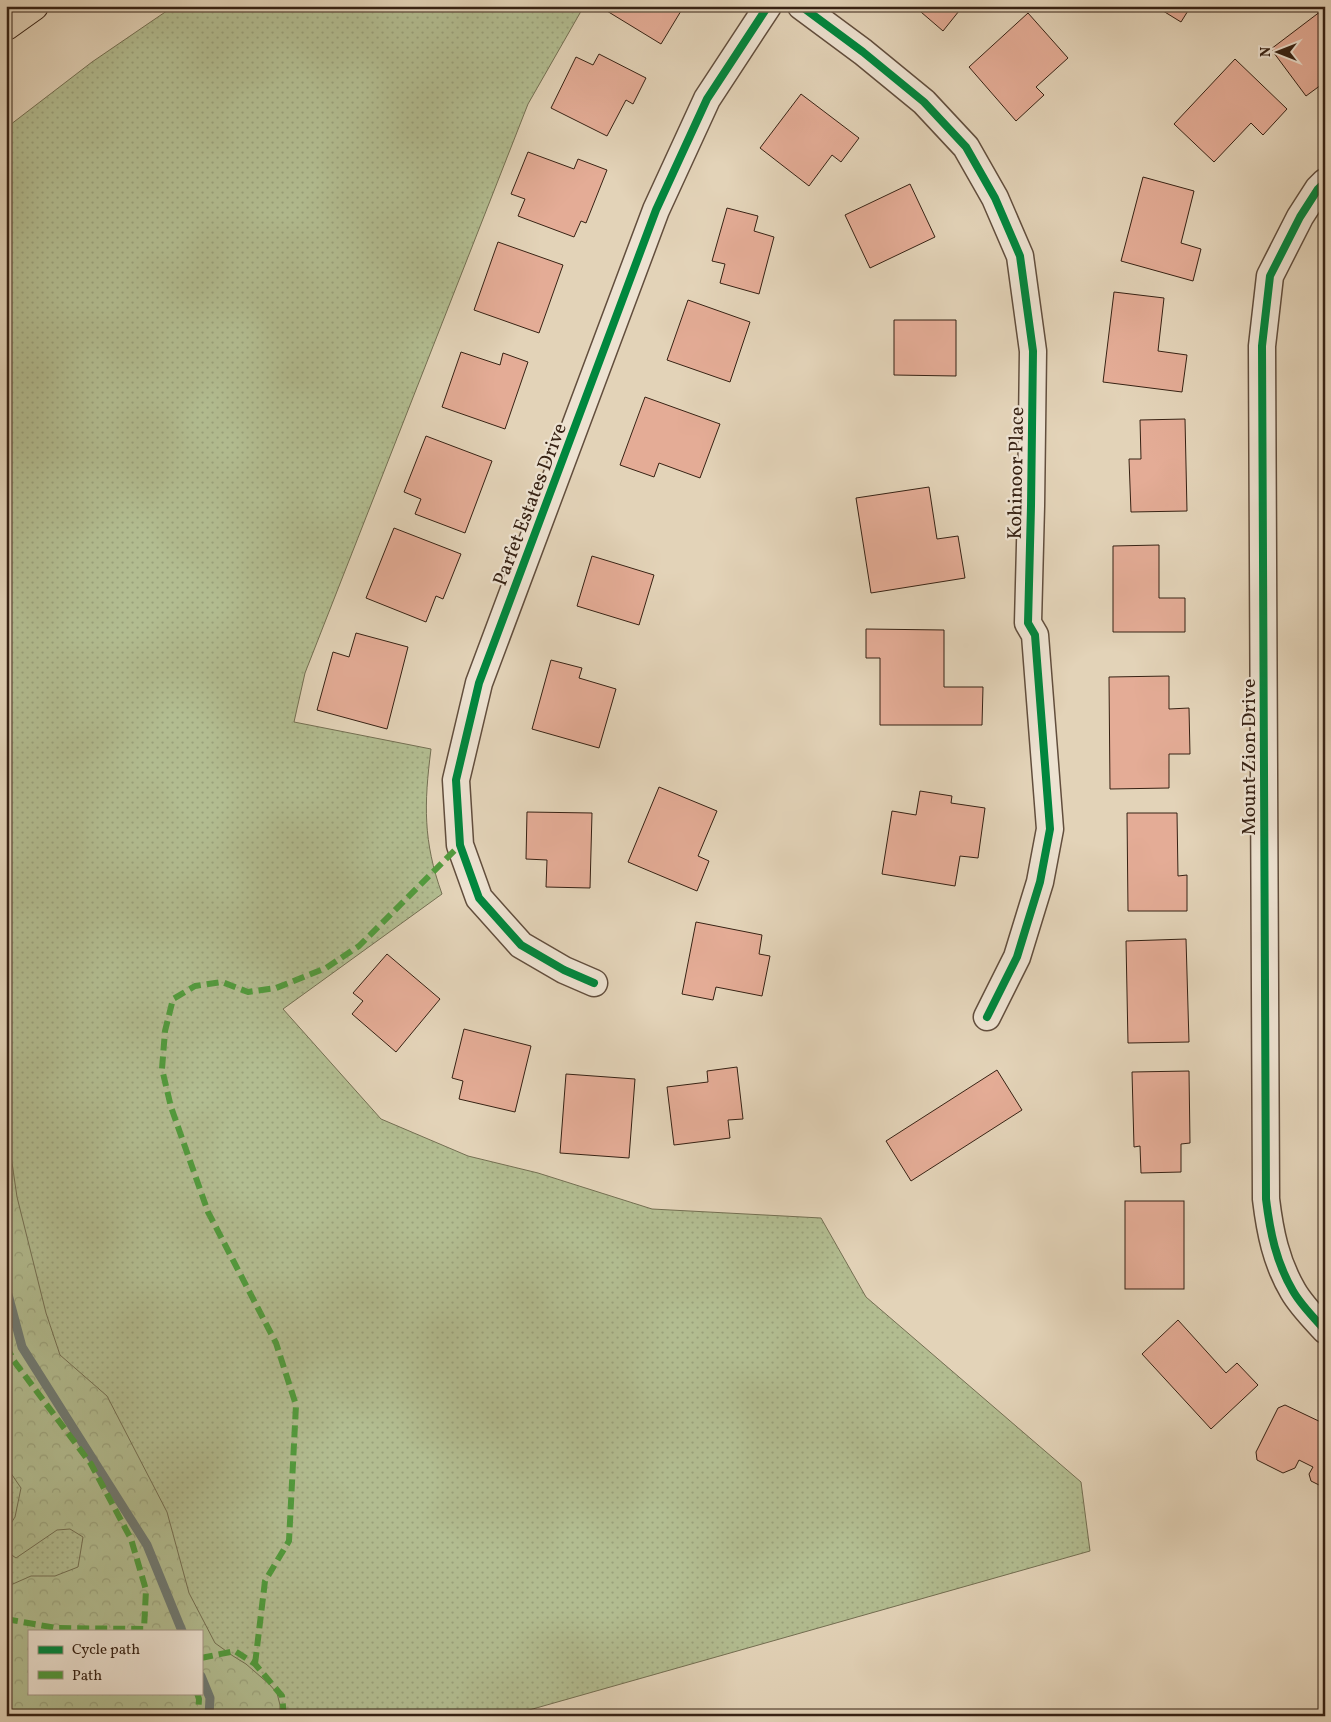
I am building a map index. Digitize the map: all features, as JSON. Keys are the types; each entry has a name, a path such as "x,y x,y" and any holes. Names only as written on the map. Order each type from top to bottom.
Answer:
{"highway":[{"path":"6,26 34,6"}],"street":[{"name":"Parfet Estates Drive","path":"594,983 564,970 521,945 479,898 460,845 456,780 479,684 656,210 707,99 768,6"},
{"name":"Kohinoor Place","path":"801,6 863,52 924,102 966,147 996,198 1020,256 1033,351 1028,623 1035,634 1050,829 1040,882 1017,957 987,1017"},
{"name":"Mount Zion Drive","path":"1325,182 1318,189 1300,217 1270,276 1262,346 1266,1199 1270,1234 1278,1263 1293,1293 1325,1330"}],"green space":[{"path":"174,6 584,6 528,104 305,673 294,722 431,749 426,805 428,839 431,857 442,894 283,1009 381,1119 468,1156 538,1173 652,1209 821,1218 866,1297 1081,1482 1090,1551 508,1716 6,1716 6,128 92,62"},
{"path":"6,1134 9,1142 17,1197 46,1313 60,1355 107,1396 167,1512 189,1593 215,1643 246,1664 269,1684 277,1693 280,1716 6,1716 6,1587 31,1576 55,1576 78,1567 83,1537 70,1529 57,1530 16,1558 6,1551 6,1531 15,1517 21,1488 6,1466"}],"building":[{"path":"603,6 684,6 661,44 602,8"},
{"path":"914,6 963,6 943,31"},
{"path":"1155,6 1191,6 1181,22"},
{"path":"1325,8 1325,82 1306,96 1271,49"},
{"path":"1028,13 1068,58 1036,87 1044,95 1016,121 969,67"},
{"path":"599,54 646,78 633,104 626,100 607,136 551,108 576,57 593,65"},
{"path":"1235,59 1287,109 1263,135 1251,123 1214,162 1174,124"},
{"path":"801,94 859,138 841,162 832,155 809,186 760,148"},
{"path":"528,152 574,169 578,159 607,170 586,223 581,221 574,237 518,216 525,199 511,194"},
{"path":"1143,177 1194,191 1181,243 1201,249 1193,281 1121,261"},
{"path":"910,184 935,237 870,268 845,215"},
{"path":"727,208 758,216 754,231 774,237 759,294 720,283 725,264 712,261"},
{"path":"498,242 563,265 539,333 474,310"},
{"path":"1114,292 1164,298 1158,351 1187,355 1182,392 1103,382"},
{"path":"688,300 750,322 730,382 667,360"},
{"path":"894,320 956,320 956,376 894,375"},
{"path":"461,352 500,365 503,353 528,362 505,429 442,407"},
{"path":"645,397 720,424 700,478 659,463 654,477 620,465"},
{"path":"1185,419 1187,511 1131,512 1129,459 1141,459 1140,420"},
{"path":"426,436 492,461 465,533 415,514 421,499 404,492"},
{"path":"929,487 937,539 958,536 965,578 871,593 856,498"},
{"path":"394,528 461,554 443,599 436,596 426,622 366,598"},
{"path":"1159,545 1159,598 1185,598 1185,632 1113,632 1113,546"},
{"path":"592,556 654,575 639,625 577,606"},
{"path":"866,629 944,630 944,687 983,687 982,725 880,725 880,658 866,658"},
{"path":"356,633 408,647 387,729 317,710 333,652 349,657"},
{"path":"551,660 582,668 579,678 616,689 599,748 532,729"},
{"path":"1169,676 1169,709 1189,708 1190,754 1169,754 1169,788 1110,789 1109,677"},
{"path":"659,787 717,811 698,856 709,861 697,891 628,862"},
{"path":"920,791 952,796 951,803 985,808 978,858 960,856 955,886 882,874 892,811 916,815"},
{"path":"527,812 592,813 590,888 546,887 547,860 526,859"},
{"path":"1127,813 1177,813 1178,876 1187,875 1187,911 1128,911"},
{"path":"696,922 762,935 759,954 770,956 762,996 716,987 713,1000 682,994"},
{"path":"1186,939 1189,1042 1128,1043 1126,941"},
{"path":"387,954 440,999 396,1052 352,1014 363,1001 353,993"},
{"path":"464,1029 531,1046 515,1112 459,1099 463,1081 452,1078"},
{"path":"737,1067 743,1119 728,1120 730,1138 674,1145 667,1087 708,1082 707,1071"},
{"path":"997,1070 1022,1110 911,1181 886,1141"},
{"path":"1189,1071 1190,1143 1181,1144 1181,1172 1141,1173 1140,1146 1134,1147 1132,1072"},
{"path":"566,1074 635,1079 629,1158 560,1153"},
{"path":"1125,1201 1184,1201 1184,1289 1125,1289"},
{"path":"1178,1320 1226,1373 1237,1363 1258,1385 1211,1429 1142,1354"},
{"path":"1285,1405 1325,1424 1325,1488 1311,1481 1309,1474 1313,1467 1299,1460 1295,1468 1283,1473 1257,1460 1256,1452 1278,1408"}],"waterway":[{"path":"6,1287 22,1347 147,1545 182,1630"},
{"path":"202,1678 210,1698 209,1716"}],"marked path":[{"path":"255,1664 265,1581 289,1541 296,1405 276,1343 208,1212 171,1107 162,1069 165,1031 173,999 195,986 222,982 248,992 276,988 326,968 359,946 460,845"},
{"path":"6,1345 14,1361 91,1464 131,1539 146,1590 144,1629"},
{"path":"6,1619 56,1628 145,1630"},
{"path":"202,1658 235,1651 255,1664 282,1696 284,1716"},
{"path":"197,1694 199,1699 198,1716"}],"cycle path":[{"path":"594,983 564,970 521,945 479,898 460,845 456,780 479,683 656,210 707,99 768,6"},
{"path":"801,6 863,52 924,102 966,147 995,198 1020,256 1033,351 1028,623 1035,635 1050,829 1040,882 1017,957 987,1017"},
{"path":"1325,182 1318,189 1300,217 1270,276 1262,346 1266,1199 1275,1246 1282,1269 1300,1301 1325,1330"}]}
